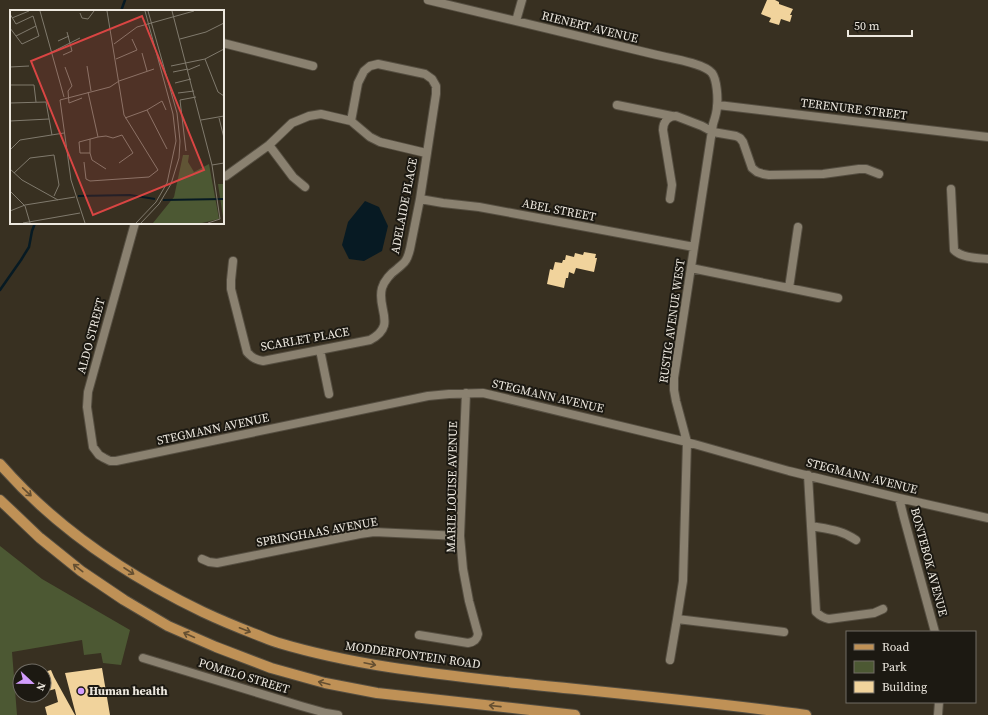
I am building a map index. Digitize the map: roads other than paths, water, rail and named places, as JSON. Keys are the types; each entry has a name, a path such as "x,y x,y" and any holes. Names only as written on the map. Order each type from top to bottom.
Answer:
{"main road":[{"name":"MODDERFONTEIN ROAD","path":"0,464 14,481 56,519 93,548 182,602 226,623 278,643 334,657 384,667 461,677 806,715"},
{"path":"0,500 40,538 81,571 124,600 168,626 216,647 271,668 319,682 377,693 575,715"}],"street":[{"name":"RIENERT AVENUE","path":"428,0 683,60 705,67 712,73 716,82 718,106"},
{"path":"516,21 522,0"},
{"path":"224,43 313,66"},
{"name":"ADELAIDE PLACE","path":"387,279 405,262 409,256 420,199 436,86 432,79 425,74 378,64 370,66 364,71 358,83 351,120 370,137 380,142 426,153"},
{"path":"617,105 676,116 713,132 736,136 743,142 752,168 762,174 823,174 859,169 866,169 879,174"},
{"name":"RUSTIG AVENUE WEST","path":"670,660 683,580 687,442 674,390 674,378 718,106"},
{"name":"TERENURE STREET","path":"718,106 988,137"},
{"path":"226,176 269,145 292,123 309,116 321,114 351,120"},
{"path":"670,199 672,185 663,130 665,122 672,116"},
{"path":"269,145 293,177 305,187"},
{"path":"951,190 954,250 963,256 988,259"},
{"name":"ABEL STREET","path":"420,199 479,207 694,248"},
{"name":"ALDO STREET","path":"99,455 93,447 87,407 88,392 135,224"},
{"path":"789,288 798,227"},
{"name":"SCARLET PLACE","path":"233,261 231,280 232,289 247,352 256,360 263,361 370,340 377,336 384,327 385,323 381,293 387,279"},
{"path":"691,268 838,298"},
{"path":"320,350 329,394"},
{"name":"MARIE LOUISE AVENUE","path":"418,636 468,643 474,642 477,639 478,634 469,601 463,570 460,536 466,393"},
{"name":"STEGMANN AVENUE","path":"99,455 110,461 116,461 428,396 483,393 687,442 899,498 988,518"},
{"path":"808,475 816,612 824,618 838,618 874,613 883,609"},
{"name":"BONTEBOK AVENUE","path":"899,498 935,631"},
{"path":"811,526 839,531 856,540"},
{"name":"SPRINGHAAS AVENUE","path":"202,559 208,562 217,563 374,532 460,536"},
{"path":"677,619 784,632"},
{"name":"POMELO STREET","path":"143,658 301,706 338,715"},
{"path":"938,715 939,703"}],"water":[{"path":"365,201 379,207 388,226 382,251 364,261 349,259 342,245 348,222"}],"waterway":[{"path":"121,10 125,0"},
{"path":"0,290 29,247 35,224"}],"place":[{"name":"Human health","path":"81,691"}]}
